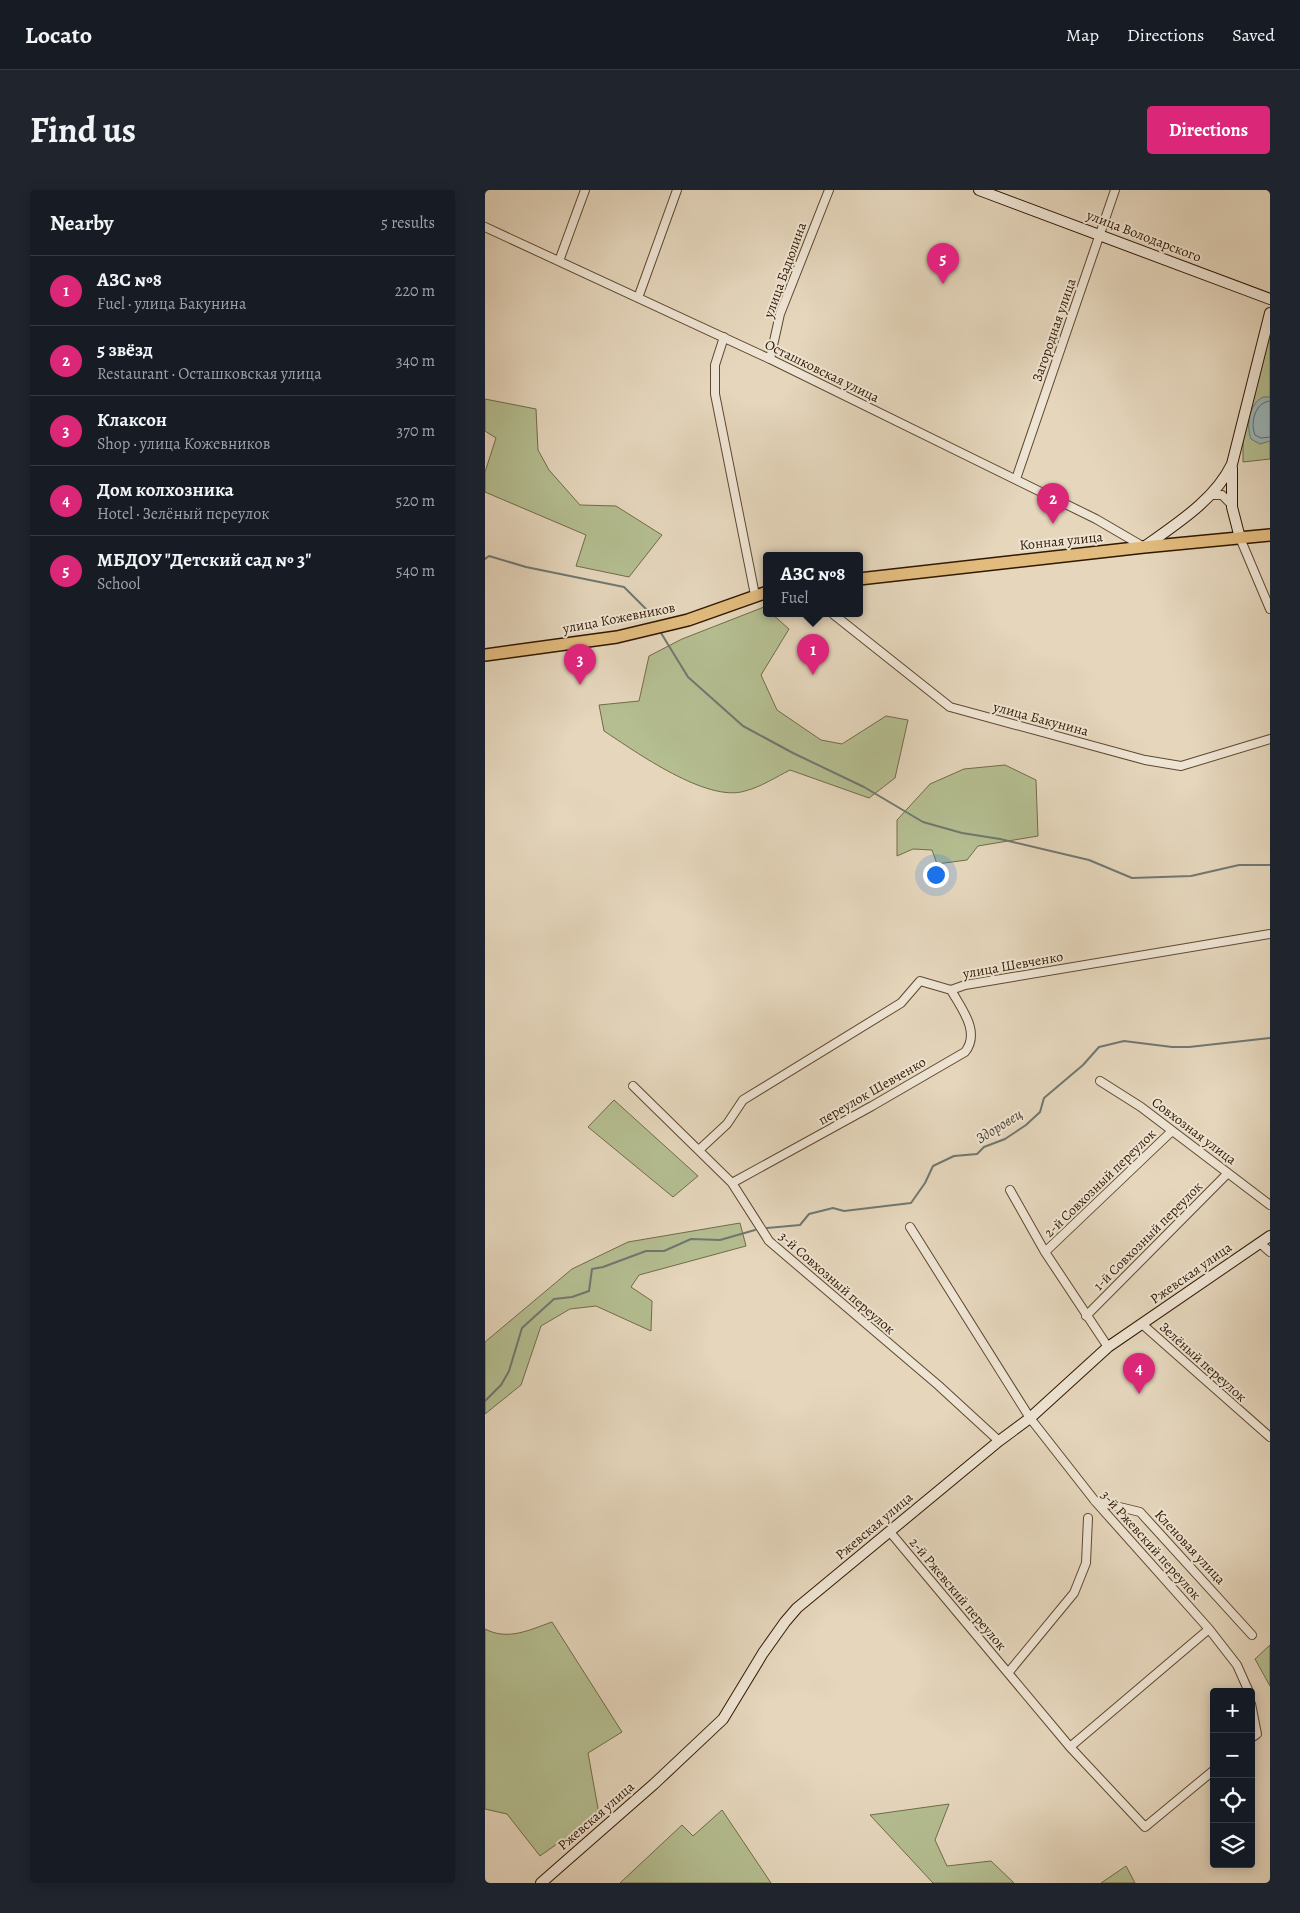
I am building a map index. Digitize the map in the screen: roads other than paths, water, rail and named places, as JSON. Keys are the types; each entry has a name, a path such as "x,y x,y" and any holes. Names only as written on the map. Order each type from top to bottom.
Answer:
{"main road":[{"name":"улица Володарского","path":"979,190 1101,234 1270,299"},
{"name":"Конная улица","path":"863,580 1144,547 1210,495 1223,481 1232,464 1270,313"},
{"name":"Конная улица","path":"1232,464 1232,507 1240,538"},
{"path":"1144,547 1270,535"},
{"path":"755,595 763,593"},
{"name":"улица Кожевников","path":"485,655 617,637 688,620 755,595"},
{"name":"Ржевская улица","path":"541,1883 654,1784 723,1719 763,1653 797,1608 999,1441 1030,1418 1108,1347 1270,1236"}],"street":[{"path":"559,262 585,190"},
{"path":"638,298 677,190"},
{"name":"улица Бадюлина","path":"770,359 780,314 829,190"},
{"name":"Загородная улица","path":"1016,479 1115,190"},
{"name":"Осташковская улица","path":"485,227 770,359 1096,518 1144,547"},
{"path":"723,337 715,365 715,394 755,595"},
{"path":"1210,495 1222,495 1229,500 1232,507"},
{"path":"1169,529 1171,538 1176,544"},
{"path":"1240,538 1270,609"},
{"name":"улица Бакунина","path":"837,617 949,708 1145,760 1181,766 1270,739"},
{"name":"улица Шевченко","path":"699,1150 727,1124 743,1100 901,1003 920,981 951,990 965,985 1270,934"},
{"name":"переулок Шевченко","path":"732,1183 965,1052 970,1045 970,1024 951,990"},
{"name":"Совхозная улица","path":"1100,1081 1141,1107 1171,1132 1270,1205"},
{"name":"3-й Совхозный переулок","path":"633,1086 732,1183 769,1241 938,1385 999,1441"},
{"name":"2-й Совхозный переулок","path":"1045,1252 1171,1132"},
{"name":"1-й Совхозный переулок","path":"1086,1316 1229,1173"},
{"name":"2-й Совхозный переулок","path":"1010,1190 1045,1252 1108,1347"},
{"path":"910,1227 1030,1418"},
{"path":"1260,1243 1270,1252"},
{"name":"Зелёный переулок","path":"1142,1324 1270,1437"},
{"name":"3-й Ржевский переулок","path":"1030,1418 1095,1501 1209,1629 1237,1665 1247,1688"},
{"name":"Кленовая улица","path":"1095,1501 1140,1512 1252,1635"},
{"name":"2-й Ржевский переулок","path":"1008,1673 1074,1594 1086,1563 1088,1518"},
{"name":"2-й Ржевский переулок","path":"890,1532 1070,1747 1145,1827 1210,1773"},
{"path":"1070,1747 1209,1629"}],"water":[{"path":"1263,397 1270,397 1270,441 1260,444 1251,439 1249,421 1252,410 1258,400"}],"waterway":[{"path":"485,559 489,556 526,567 624,587 652,615"},
{"path":"661,633 688,677 743,726 793,753 864,787 923,822 962,833 1000,839 1089,860 1132,878 1191,876 1239,865 1270,865"},
{"name":"Здоровец","path":"767,1228 800,1225 809,1214 833,1208 844,1211 911,1203 925,1183 933,1166 954,1156 977,1154 984,1147 1005,1139 1026,1125 1040,1112 1044,1098 1083,1065 1099,1047 1124,1041 1172,1047 1189,1047 1270,1038"},
{"name":"Здоровец","path":"485,1401 501,1385 509,1371 522,1328 554,1299 572,1297 589,1291 592,1269 603,1267 646,1251 664,1251 691,1239 720,1240 755,1230"}],"place":[{"name":"МБДОУ \"Детский сад № 3\"","path":"943,284"},
{"name":"5 звёзд","path":"1053,524"},
{"name":"АЗС №8","path":"813,675"},
{"name":"Клаксон","path":"580,685"},
{"name":"Дом колхозника","path":"1139,1394"}]}
